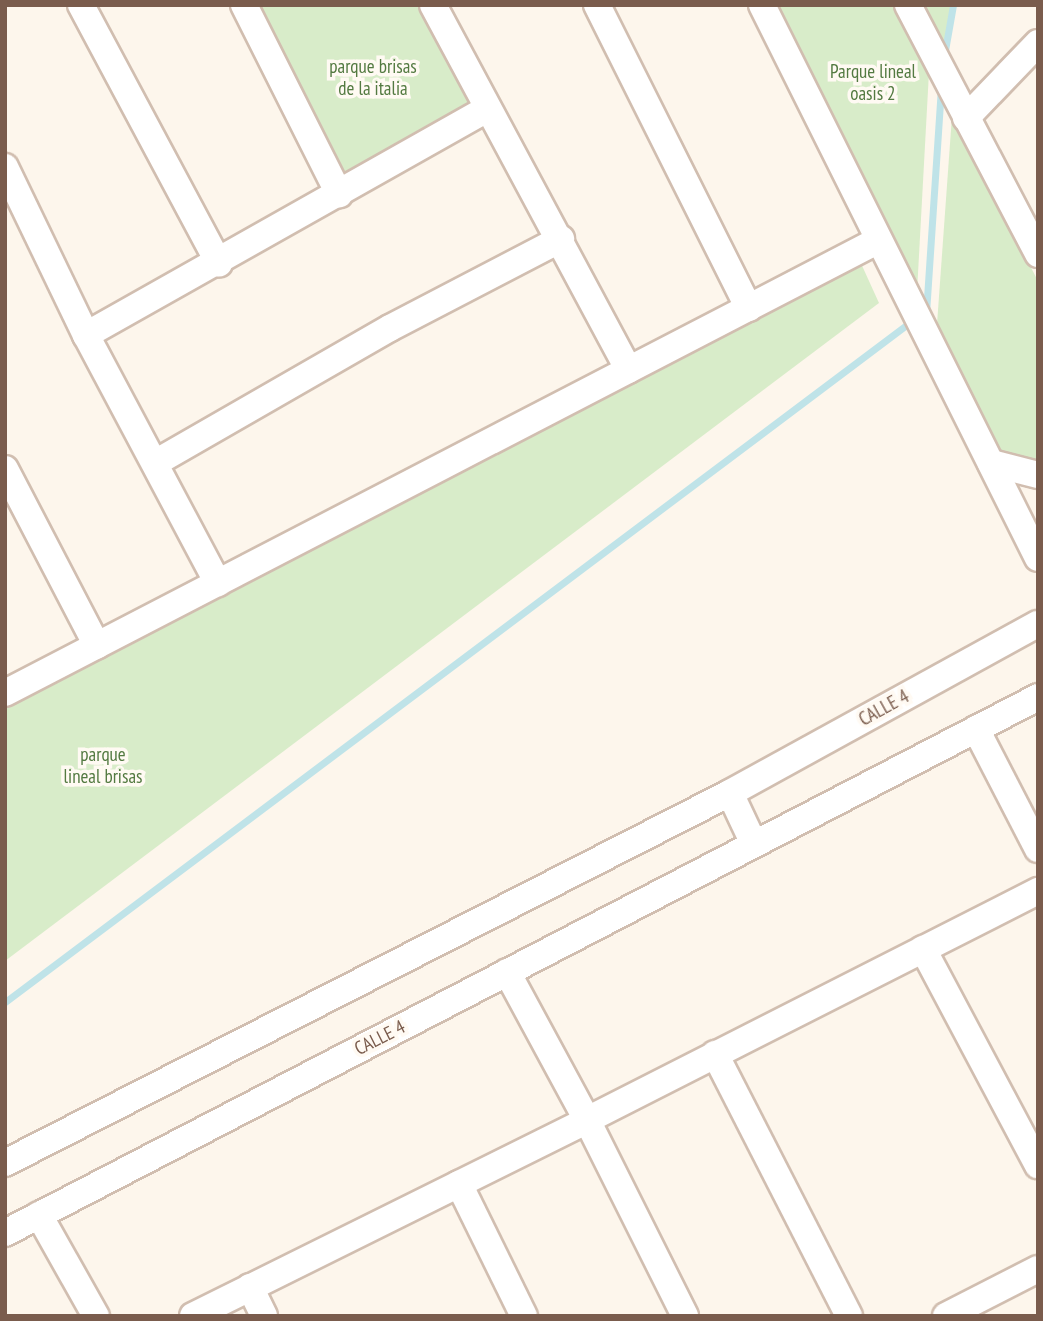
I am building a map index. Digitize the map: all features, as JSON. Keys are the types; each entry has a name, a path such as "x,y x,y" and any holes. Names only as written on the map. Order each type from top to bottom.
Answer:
{"street":[{"path":"81,5 219,262"},
{"path":"244,5 339,194"},
{"path":"433,5 486,110 561,239 629,370"},
{"path":"597,5 749,308"},
{"path":"762,5 1038,558"},
{"path":"908,5 1037,251"},
{"path":"966,118 1038,43"},
{"path":"86,335 486,110"},
{"path":"5,167 86,335 218,583"},
{"path":"155,463 390,328 561,239"},
{"path":"5,693 879,240"},
{"path":"991,463 1038,475"},
{"path":"5,469 97,646"},
{"name":"CALLE 4","path":"5,1163 730,793 1038,624"},
{"name":"CALLE 4","path":"5,1233 1038,697"},
{"path":"976,729 1038,849"},
{"path":"730,793 754,844"},
{"path":"193,1316 1038,891"},
{"path":"923,949 1038,1165"},
{"path":"507,972 587,1120 685,1316"},
{"path":"715,1054 849,1316"},
{"path":"459,1184 524,1316"},
{"path":"39,1215 96,1316"},
{"path":"946,1316 1038,1269"},
{"path":"250,1287 264,1316"}],"green space":[{"name":"parque brisas de la italia","path":"255,5 420,5 473,104 342,182"},
{"name":"Parque lineal oasis 2","path":"775,5 894,5 929,72 917,292"},
{"path":"917,5 953,5 944,56"},
{"path":"952,116 1038,281 1038,462 997,454 937,324"},
{"name":"parque lineal brisas","path":"859,259 879,303 5,961 5,708"}],"waterway":[{"path":"944,56 953,5"},
{"path":"926,313 941,88"},
{"path":"5,1002 905,326"}]}
